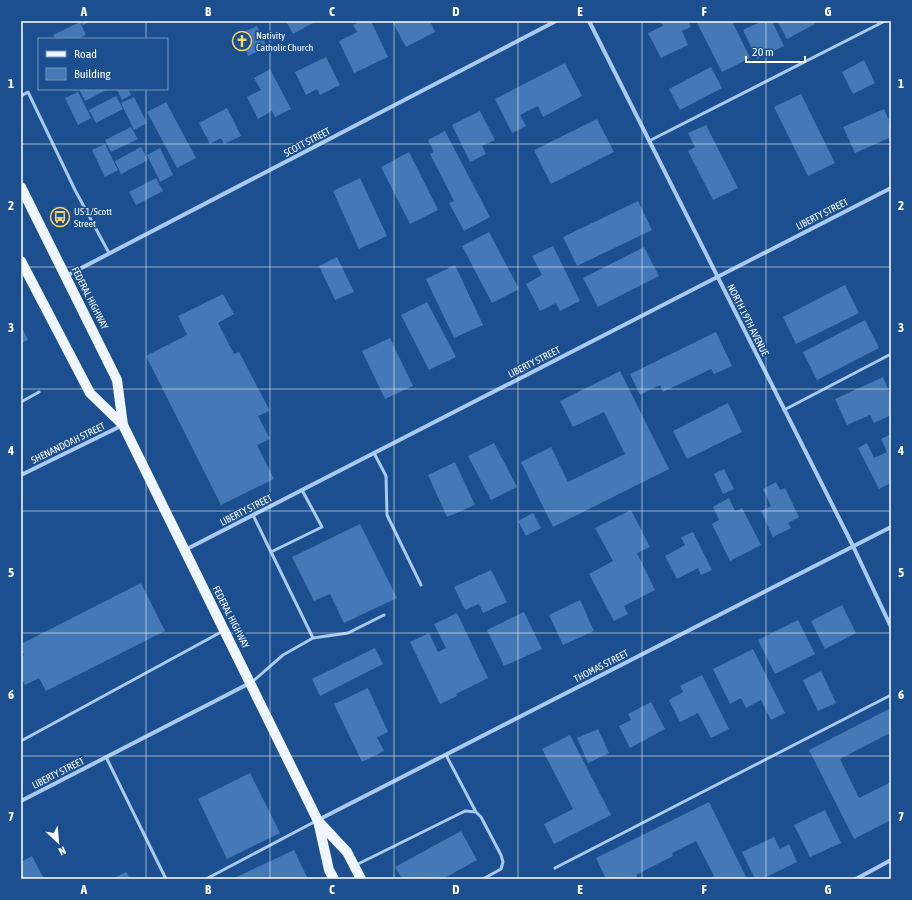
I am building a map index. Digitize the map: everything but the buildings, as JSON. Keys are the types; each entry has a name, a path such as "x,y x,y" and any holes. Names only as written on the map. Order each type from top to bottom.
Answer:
{"main road":[{"name":"FEDERAL HIGHWAY","path":"21,187 117,380 123,424 318,820 329,870 334,879"},
{"name":"FEDERAL HIGHWAY","path":"21,261 90,393 123,424"},
{"name":"FEDERAL HIGHWAY","path":"318,820 347,852 361,879"}],"street":[{"name":"SCOTT STREET","path":"65,276 556,21"},
{"name":"NORTH 19TH AVENUE","path":"590,21 717,278 853,546 891,627"},
{"name":"LIBERTY STREET","path":"184,550 891,188"},
{"name":"SHENANDOAH STREET","path":"21,475 123,424"},
{"name":"THOMAS STREET","path":"318,820 891,526"},
{"name":"LIBERTY STREET","path":"21,801 251,683"},
{"path":"856,879 891,860"}],"lane":[{"path":"649,141 885,21"},
{"path":"21,96 28,92 75,190 109,254"},
{"path":"784,410 891,354"},
{"path":"21,402 40,392"},
{"path":"374,453 386,476 387,515 421,585"},
{"path":"271,552 322,527 302,490"},
{"path":"253,515 313,638"},
{"path":"251,683 283,655 313,638 348,633 384,615"},
{"path":"21,741 225,630"},
{"path":"555,868 891,695"},
{"path":"446,755 501,855 503,862 501,869 483,879"},
{"path":"106,757 166,879"},
{"path":"354,866 465,811 476,812"},
{"path":"206,879 318,820"}],"place":[{"name":"Nativity Catholic Church","path":"242,41"},
{"name":"US 1/Scott Street","path":"60,217"}]}
